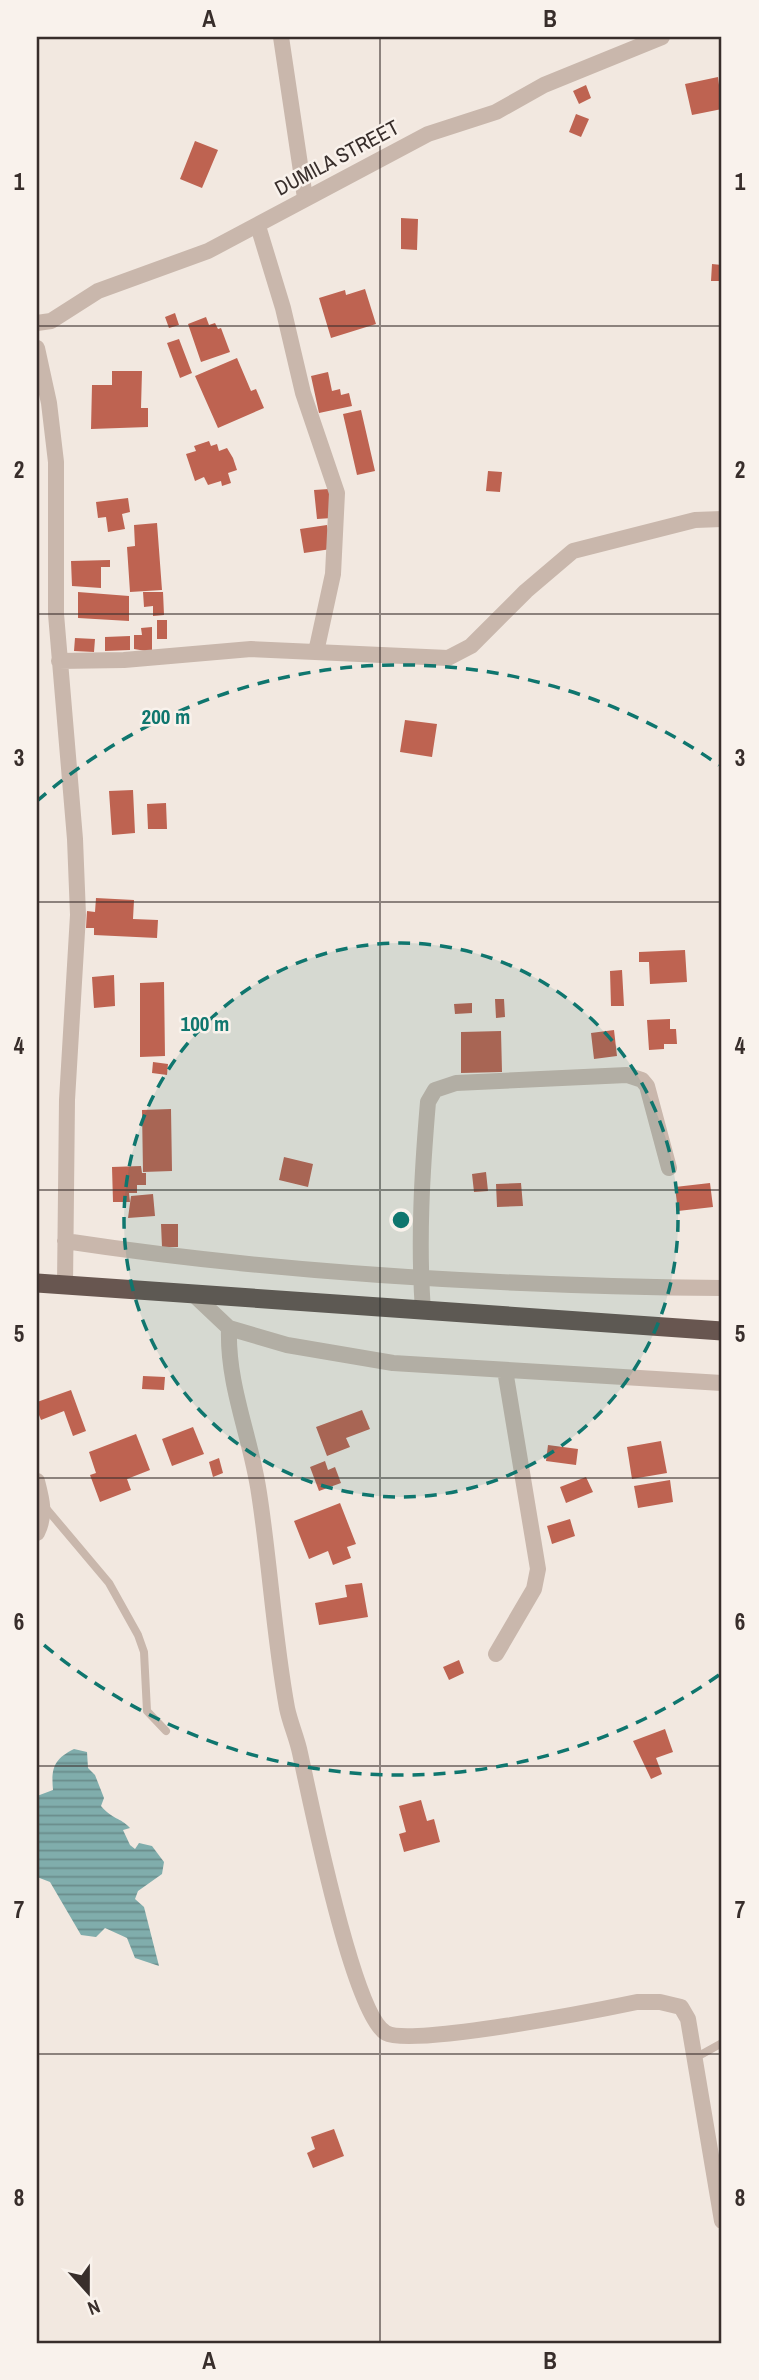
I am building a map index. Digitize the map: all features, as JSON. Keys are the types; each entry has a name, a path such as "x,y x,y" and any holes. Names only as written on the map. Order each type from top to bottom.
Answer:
{"highway":[{"path":"37,1283 722,1331"}],"street":[{"path":"281,37 305,198"},
{"name":"DUMILA STREET","path":"37,323 58,317 98,290 197,256 428,134 496,112 544,85 662,37"},
{"path":"258,226 283,308 303,393 337,494 333,574 316,652"},
{"path":"37,348 49,403 56,462 60,661 75,839 78,915 67,1100 65,1285"},
{"path":"60,661 251,649 448,658 471,646 526,591 573,551 695,520 722,519"},
{"path":"423,1311 421,1278 428,1102 435,1090 442,1086 628,1075 642,1080 647,1086 669,1168"},
{"path":"65,1241 183,1259 421,1278 722,1288"},
{"path":"193,1294 229,1328 287,1345 393,1363 722,1383"},
{"path":"229,1328 228,1359 254,1464 269,1553 287,1710 300,1752 320,1846 362,1992 376,2023 387,2034 404,2037 637,2003 660,2002 681,2007 688,2019 722,2221"},
{"path":"496,1654 534,1589 538,1569 505,1370"},
{"path":"37,1481 43,1504 43,1521 37,1533"}],"lane":[{"path":"43,1504 109,1583 126,1612 144,1651 148,1711 166,1731"},
{"path":"695,2057 722,2043"}],"water":[{"path":"74,1749 87,1752 88,1768 95,1775 104,1798 101,1806 130,1828 123,1830 130,1845 135,1849 139,1843 152,1846 164,1862 162,1874 138,1891 135,1899 144,1907 159,1966 135,1958 127,1938 105,1928 96,1937 81,1935 50,1882 37,1877 37,1796 53,1790 55,1765"}],"building":[{"path":"718,77 722,109 692,115 685,84"},
{"path":"586,85 591,98 579,104 573,91"},
{"path":"576,114 589,119 581,137 569,132"},
{"path":"195,141 218,150 202,188 180,179"},
{"path":"401,218 418,219 417,250 401,249"},
{"path":"712,264 722,265 722,281 711,281"},
{"path":"365,289 376,324 331,338 319,298 345,290 346,295"},
{"path":"175,313 179,325 169,328 165,317"},
{"path":"206,317 209,325 215,323 218,329 221,328 230,352 201,362 188,324"},
{"path":"179,339 192,373 180,378 167,343"},
{"path":"237,358 251,391 256,389 264,408 218,428 195,376"},
{"path":"112,371 142,371 141,408 148,408 148,427 91,429 92,385 112,385"},
{"path":"328,372 332,391 340,389 341,395 349,393 352,406 319,413 311,376"},
{"path":"361,410 375,471 357,475 343,414"},
{"path":"209,441 211,446 217,444 219,451 227,448 233,458 237,470 228,473 231,483 222,486 221,481 208,485 204,477 195,481 186,454 196,451 194,446"},
{"path":"488,471 502,472 500,492 486,491"},
{"path":"329,489 332,518 317,519 314,490"},
{"path":"128,498 130,512 122,514 125,529 108,532 106,517 98,518 96,502"},
{"path":"157,523 162,590 130,592 127,547 135,546 134,525"},
{"path":"327,525 331,549 304,553 300,529"},
{"path":"110,560 110,567 101,567 101,588 72,586 71,561"},
{"path":"78,592 129,596 129,621 78,618"},
{"path":"143,592 163,592 164,615 153,616 153,606 144,607"},
{"path":"157,620 167,620 167,639 157,639"},
{"path":"152,627 152,652 134,649 134,635 142,635 141,628"},
{"path":"130,636 130,650 105,651 105,637"},
{"path":"75,638 95,639 94,652 74,651"},
{"path":"405,720 437,724 432,757 400,752"},
{"path":"133,790 135,833 112,835 109,791"},
{"path":"166,803 167,829 148,829 147,804"},
{"path":"96,898 134,900 133,919 158,920 157,938 94,935 94,928 86,928 87,911 95,912"},
{"path":"685,950 687,982 650,984 649,962 639,962 639,952"},
{"path":"622,970 624,1006 611,1006 610,971"},
{"path":"114,975 115,1006 94,1008 92,977"},
{"path":"164,982 165,1056 140,1057 140,983"},
{"path":"495,999 504,999 505,1017 496,1018"},
{"path":"472,1003 472,1013 455,1014 454,1004"},
{"path":"670,1019 670,1029 676,1029 677,1044 664,1044 664,1049 649,1050 647,1020"},
{"path":"614,1030 617,1056 594,1059 591,1033"},
{"path":"501,1031 502,1072 461,1073 461,1032"},
{"path":"153,1062 168,1064 167,1075 152,1073"},
{"path":"171,1109 172,1171 143,1172 142,1110"},
{"path":"284,1157 313,1164 308,1187 279,1180"},
{"path":"141,1166 142,1173 146,1173 146,1185 137,1185 137,1193 129,1193 130,1202 113,1202 112,1167"},
{"path":"486,1172 488,1191 474,1192 472,1174"},
{"path":"521,1183 523,1206 497,1207 496,1184"},
{"path":"710,1183 713,1207 678,1211 675,1187"},
{"path":"153,1194 155,1216 128,1218 131,1196"},
{"path":"161,1224 178,1224 178,1247 162,1247"},
{"path":"143,1376 165,1377 164,1390 142,1389"},
{"path":"71,1390 86,1431 73,1436 64,1411 41,1420 37,1410 37,1402"},
{"path":"362,1410 370,1429 346,1438 350,1447 327,1456 316,1427"},
{"path":"193,1427 204,1454 172,1466 162,1439"},
{"path":"136,1434 150,1470 127,1479 131,1490 100,1502 90,1475 96,1473 89,1452"},
{"path":"661,1441 667,1473 632,1479 627,1447"},
{"path":"548,1445 578,1449 576,1465 546,1461"},
{"path":"219,1458 223,1473 213,1477 209,1462"},
{"path":"325,1461 328,1470 335,1467 341,1483 319,1491 310,1467"},
{"path":"586,1477 593,1492 566,1503 560,1487"},
{"path":"670,1480 673,1502 638,1508 634,1486"},
{"path":"340,1503 356,1544 347,1547 351,1558 333,1565 328,1551 309,1559 294,1521"},
{"path":"570,1519 575,1536 552,1544 547,1526"},
{"path":"362,1583 368,1617 319,1625 315,1603 347,1597 345,1585"},
{"path":"459,1660 464,1673 449,1680 443,1667"},
{"path":"665,1729 673,1752 656,1758 662,1774 651,1779 633,1741"},
{"path":"421,1800 427,1821 434,1819 440,1842 404,1852 399,1834 406,1832 399,1806"},
{"path":"334,2129 344,2156 313,2168 307,2153 315,2149 311,2137"}]}
